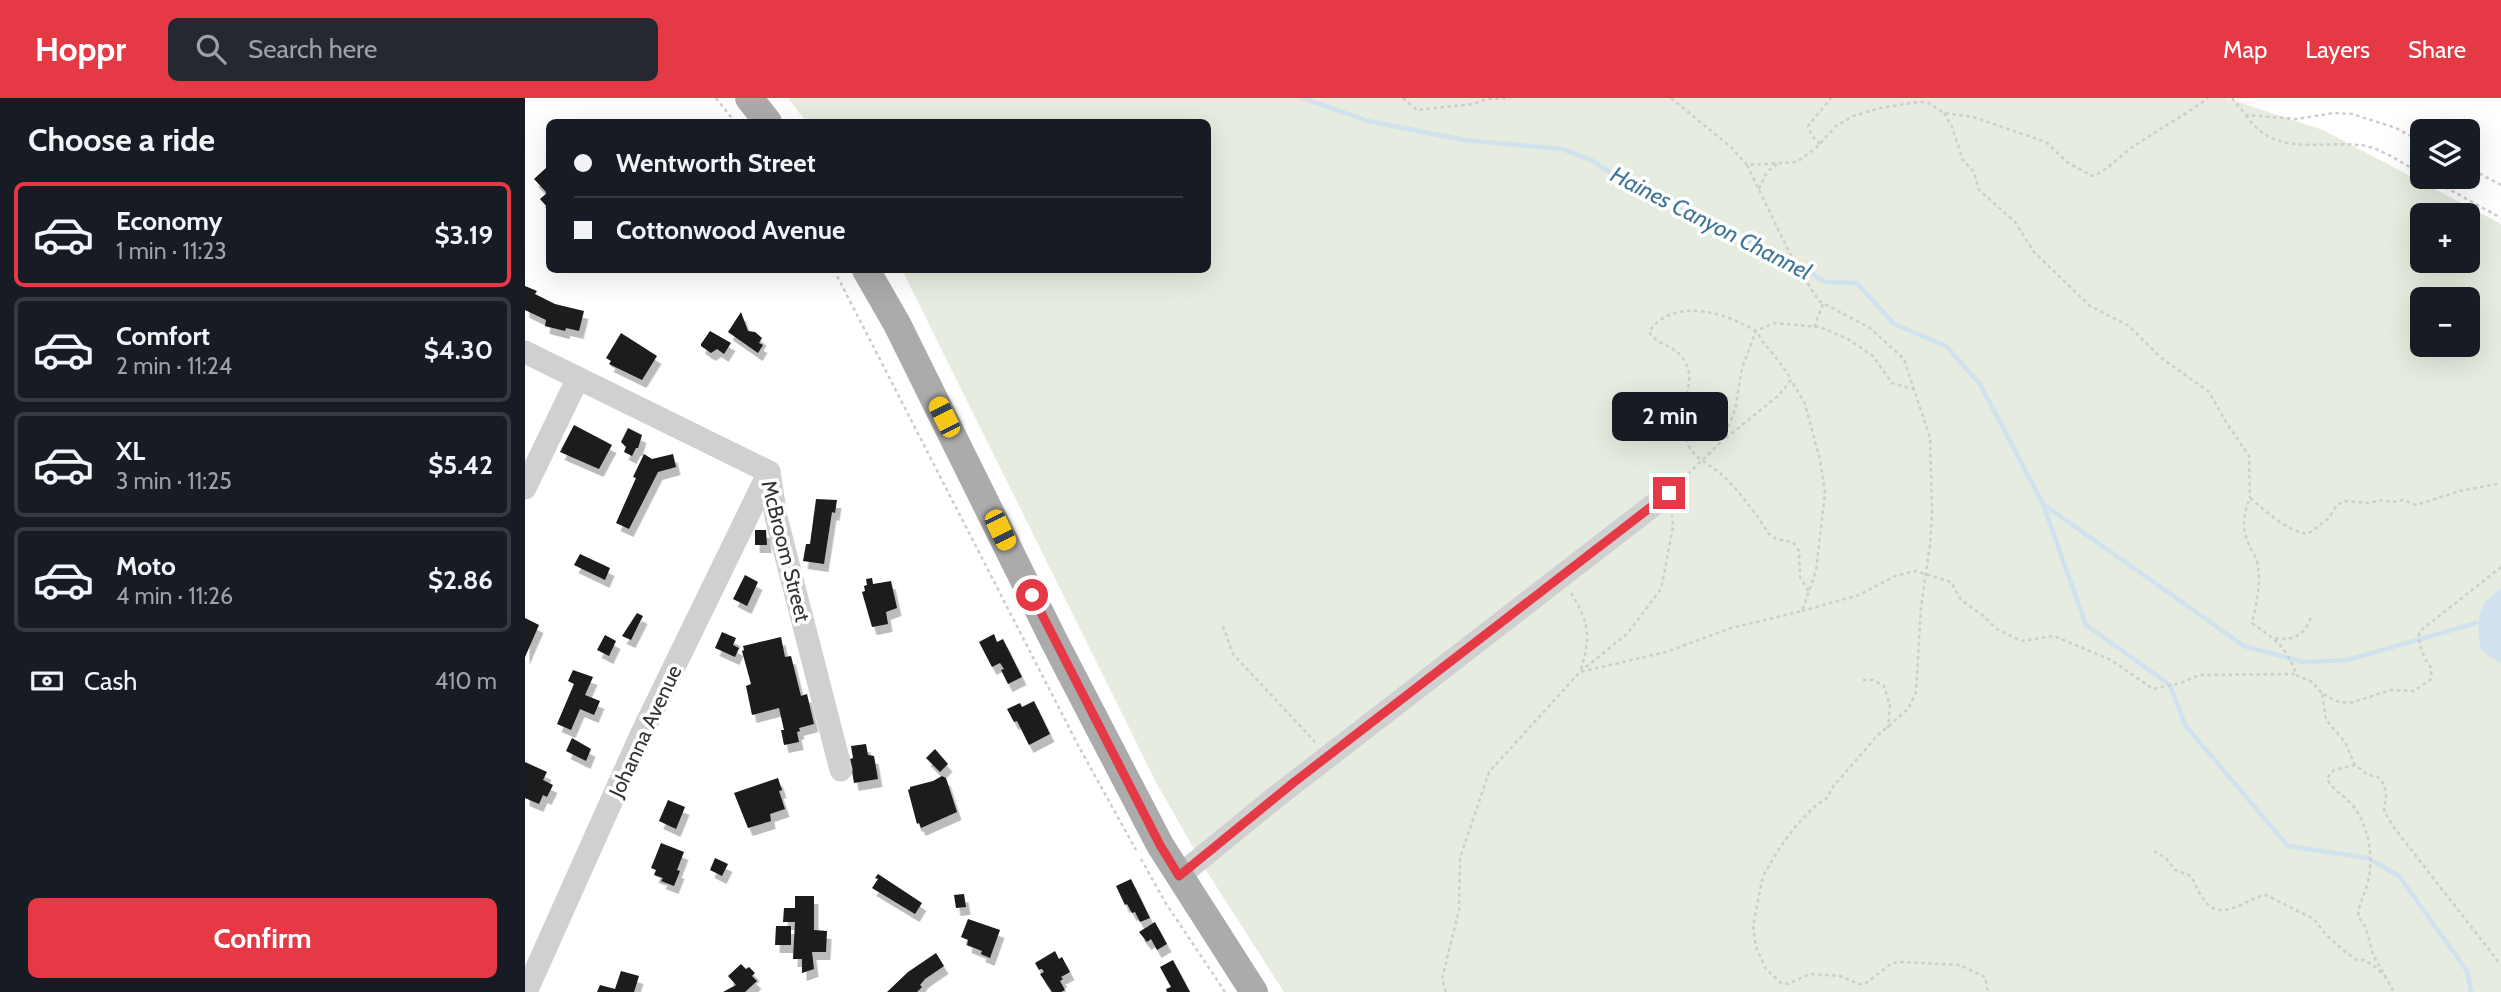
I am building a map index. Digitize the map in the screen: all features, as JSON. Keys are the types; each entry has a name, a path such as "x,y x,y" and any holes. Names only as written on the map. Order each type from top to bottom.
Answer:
{"main road":[{"path":"749,98 766,119"},
{"path":"868,273 897,324 1059,651 1160,845 1254,992"}],"street":[{"name":"McBroom Street","path":"525,352 769,472 776,517 841,770"},
{"path":"525,488 578,377"},
{"name":"Johanna Avenue","path":"526,992 641,735 769,472"},
{"path":"1179,876 1328,756 1669,493"}],"path":[{"path":"716,98 733,119"},
{"path":"1403,98 1417,110 1511,98"},
{"path":"1671,98 1724,141 1747,165 1794,262 1819,301 1870,328 1904,359 1930,438 1932,513 1916,692 1908,709 1876,737 1832,788 1827,799 1815,806 1795,827 1763,876 1753,926 1756,947 1766,969 1781,984 1788,984 1809,974 1840,976 1865,984 1892,963 1904,962 1960,965 1986,977 1989,992"},
{"path":"1820,144 1812,136 1808,126 1831,98"},
{"path":"1747,165 1797,162 1820,144 1836,126 1853,116 1881,108 1927,102 1944,113 1973,117 2046,142 2067,162 2092,176 2103,172 2111,162 2134,145 2181,118 2208,98"},
{"path":"2232,98 2252,125 2265,135 2292,145 2360,145 2377,150 2410,168"},
{"path":"1944,113 1952,127 1962,160 1975,172 1979,190 2015,222 2034,252 2090,306 2129,326 2160,357 2209,392 2249,456 2251,498 2244,514 2244,528 2258,565 2259,578 2252,623 2275,638 2287,652 2296,674"},
{"path":"2246,115 2296,119 2334,113 2353,114 2396,128 2410,136"},
{"path":"1759,188 1767,172 1778,163"},
{"path":"2480,174 2501,185"},
{"path":"2449,189 2501,218"},
{"path":"836,273 1079,745 1165,902 1225,992"},
{"path":"1814,327 1816,318 1823,309 1823,303"},
{"path":"1802,611 1809,592 1816,571 1825,494 1820,460 1805,404 1782,363 1756,331 1733,319 1706,310 1671,314 1655,322 1649,332 1655,342 1672,347 1684,359 1691,373 1690,389 1683,408 1683,428 1689,446 1701,462 1720,473 1769,534 1776,539 1793,542 1800,551 1800,577 1809,592"},
{"path":"1723,440 1735,410 1742,368 1756,331 1774,323 1814,327 1849,339 1874,356 1892,383 1914,389"},
{"path":"1446,992 1442,979 1459,910 1460,858 1489,772 1580,671 1628,633 1661,589 1673,527 1669,493 1723,440 1779,395 1791,380"},
{"path":"2251,498 2275,519 2297,532 2308,534 2329,518 2337,505 2345,501 2367,503 2405,500 2416,505 2460,491 2501,483"},
{"path":"1580,671 1666,652 1731,628 1859,595 1895,576 1915,571 1951,582 1961,600 1997,629 2021,641 2054,636 2111,660 2153,689 2181,683 2199,675 2296,674 2312,682 2322,693 2336,701 2350,703 2379,692 2414,691 2430,680 2432,669 2420,648 2420,632 2501,567"},
{"path":"1560,577 1583,612 1588,632 1587,651 1580,671"},
{"path":"2275,638 2286,640 2301,634 2311,616"},
{"path":"1223,626 1233,654 1328,756"},
{"path":"1863,680 1873,680 1884,686 1890,706 1888,728"},
{"path":"2322,693 2326,720 2345,742 2355,765 2368,775 2378,777 2384,784 2384,811 2395,830 2501,965"},
{"path":"2355,765 2334,770 2327,778 2329,784 2354,807 2367,830 2368,876 2358,916 2366,928 2373,954 2394,992"},
{"path":"2154,851 2166,858 2175,870 2191,876 2202,900 2211,908 2220,911 2231,909 2266,895 2314,919 2326,935 2343,950 2357,960 2364,960 2374,966 2386,978"}],"shaded area":[{"path":"788,98 2226,98 2323,130 2410,176 2410,189 2435,189 2461,203 2410,203 2410,273 2480,273 2480,213 2501,224 2501,992 1284,992 1209,875 1158,786 903,273 1211,273 1211,119 804,119"}],"water":[{"path":"2501,589 2501,664 2481,650 2479,623 2482,608"}],"building":[{"path":"546,168 546,192 534,179"},
{"path":"546,194 546,206 540,199"},
{"path":"525,286 555,304 584,311 579,331 545,326 546,320 525,310"},
{"path":"741,312 748,331 755,332 762,338 759,343 763,345 758,353 728,332"},
{"path":"710,331 731,343 724,354 717,349 711,353 701,346"},
{"path":"621,333 657,356 642,380 609,364 611,361 606,358"},
{"path":"574,425 612,445 599,469 560,452"},
{"path":"628,428 642,435 632,456 624,452 626,447 621,442"},
{"path":"644,454 652,459 673,454 676,467 658,472 629,529 616,523"},
{"path":"816,499 837,500 835,513 832,512 824,564 803,561 806,544 810,544"},
{"path":"755,530 766,530 767,545 755,545"},
{"path":"580,554 610,568 605,580 574,565"},
{"path":"745,575 758,582 747,606 733,599"},
{"path":"872,578 873,584 891,581 897,608 886,612 888,624 872,627 862,592 867,585 866,579"},
{"path":"637,613 643,616 631,640 622,636"},
{"path":"525,618 539,625 525,657"},
{"path":"722,632 736,638 733,645 739,648 735,657 715,648"},
{"path":"994,634 997,642 1003,639 1022,677 1008,684 1000,663 992,667 979,642"},
{"path":"605,635 616,641 609,656 597,650"},
{"path":"781,637 785,657 791,656 801,696 807,694 814,724 799,728 799,742 784,745 779,708 752,715 746,686 751,684 742,651 743,646"},
{"path":"573,670 593,677 585,695 600,701 594,715 580,709 571,730 557,724 574,684 568,681"},
{"path":"1034,701 1050,734 1029,745 1017,721 1014,722 1007,709 1020,703 1022,707"},
{"path":"572,738 591,749 586,761 566,751"},
{"path":"866,744 868,755 874,756 878,779 854,783 851,746"},
{"path":"935,749 948,764 940,772 926,758"},
{"path":"525,762 547,772 543,780 553,785 547,797 543,795 539,804 525,798"},
{"path":"942,776 946,778 957,812 921,828 919,823 917,824 908,790"},
{"path":"778,778 785,809 770,814 771,821 748,828 734,793"},
{"path":"668,800 685,807 676,829 659,821"},
{"path":"661,843 684,852 674,886 661,881 663,878 654,875 656,870 651,868"},
{"path":"715,858 728,864 722,876 710,870"},
{"path":"878,874 922,903 915,914 872,888"},
{"path":"1131,879 1150,918 1140,922 1135,912 1132,913 1127,904 1125,905 1116,886"},
{"path":"964,894 966,907 956,908 954,895"},
{"path":"795,896 814,896 814,930 827,931 826,952 812,952 814,969 802,973 802,959 793,959 795,922 783,922 784,908 795,908"},
{"path":"968,919 1000,930 990,958 981,954 982,951 967,945 968,940 961,937"},
{"path":"1155,922 1167,944 1157,950 1151,939 1147,942 1139,932"},
{"path":"776,926 791,926 791,945 775,945"},
{"path":"1055,951 1059,959 1062,957 1070,972 1061,977 1063,979 1060,981 1065,990 1061,992 1052,992 1040,974 1044,972 1039,970 1035,963"},
{"path":"936,953 944,966 925,979 917,992 887,992 908,972"},
{"path":"1173,960 1190,992 1167,992 1166,989 1171,987 1160,967"},
{"path":"741,964 755,973 752,976 757,981 745,992 723,992 736,985 728,976"},
{"path":"621,971 639,976 634,992 597,992 600,985 615,989"}],"waterway":[{"name":"Haines Canyon Channel","path":"1302,98 1368,121 1464,140 1562,149 1591,160 1633,187 1794,262 1825,282 1857,283 1894,324 1946,346 1980,384 2043,504 2086,625 2170,685 2185,725 2288,846 2368,858 2399,876 2467,971 2471,992"},
{"path":"2043,504 2244,646 2303,662 2347,660 2476,623"}],"route":[{"path":"1032,595 1160,845 1179,876 1293,783 1669,493"}]}
